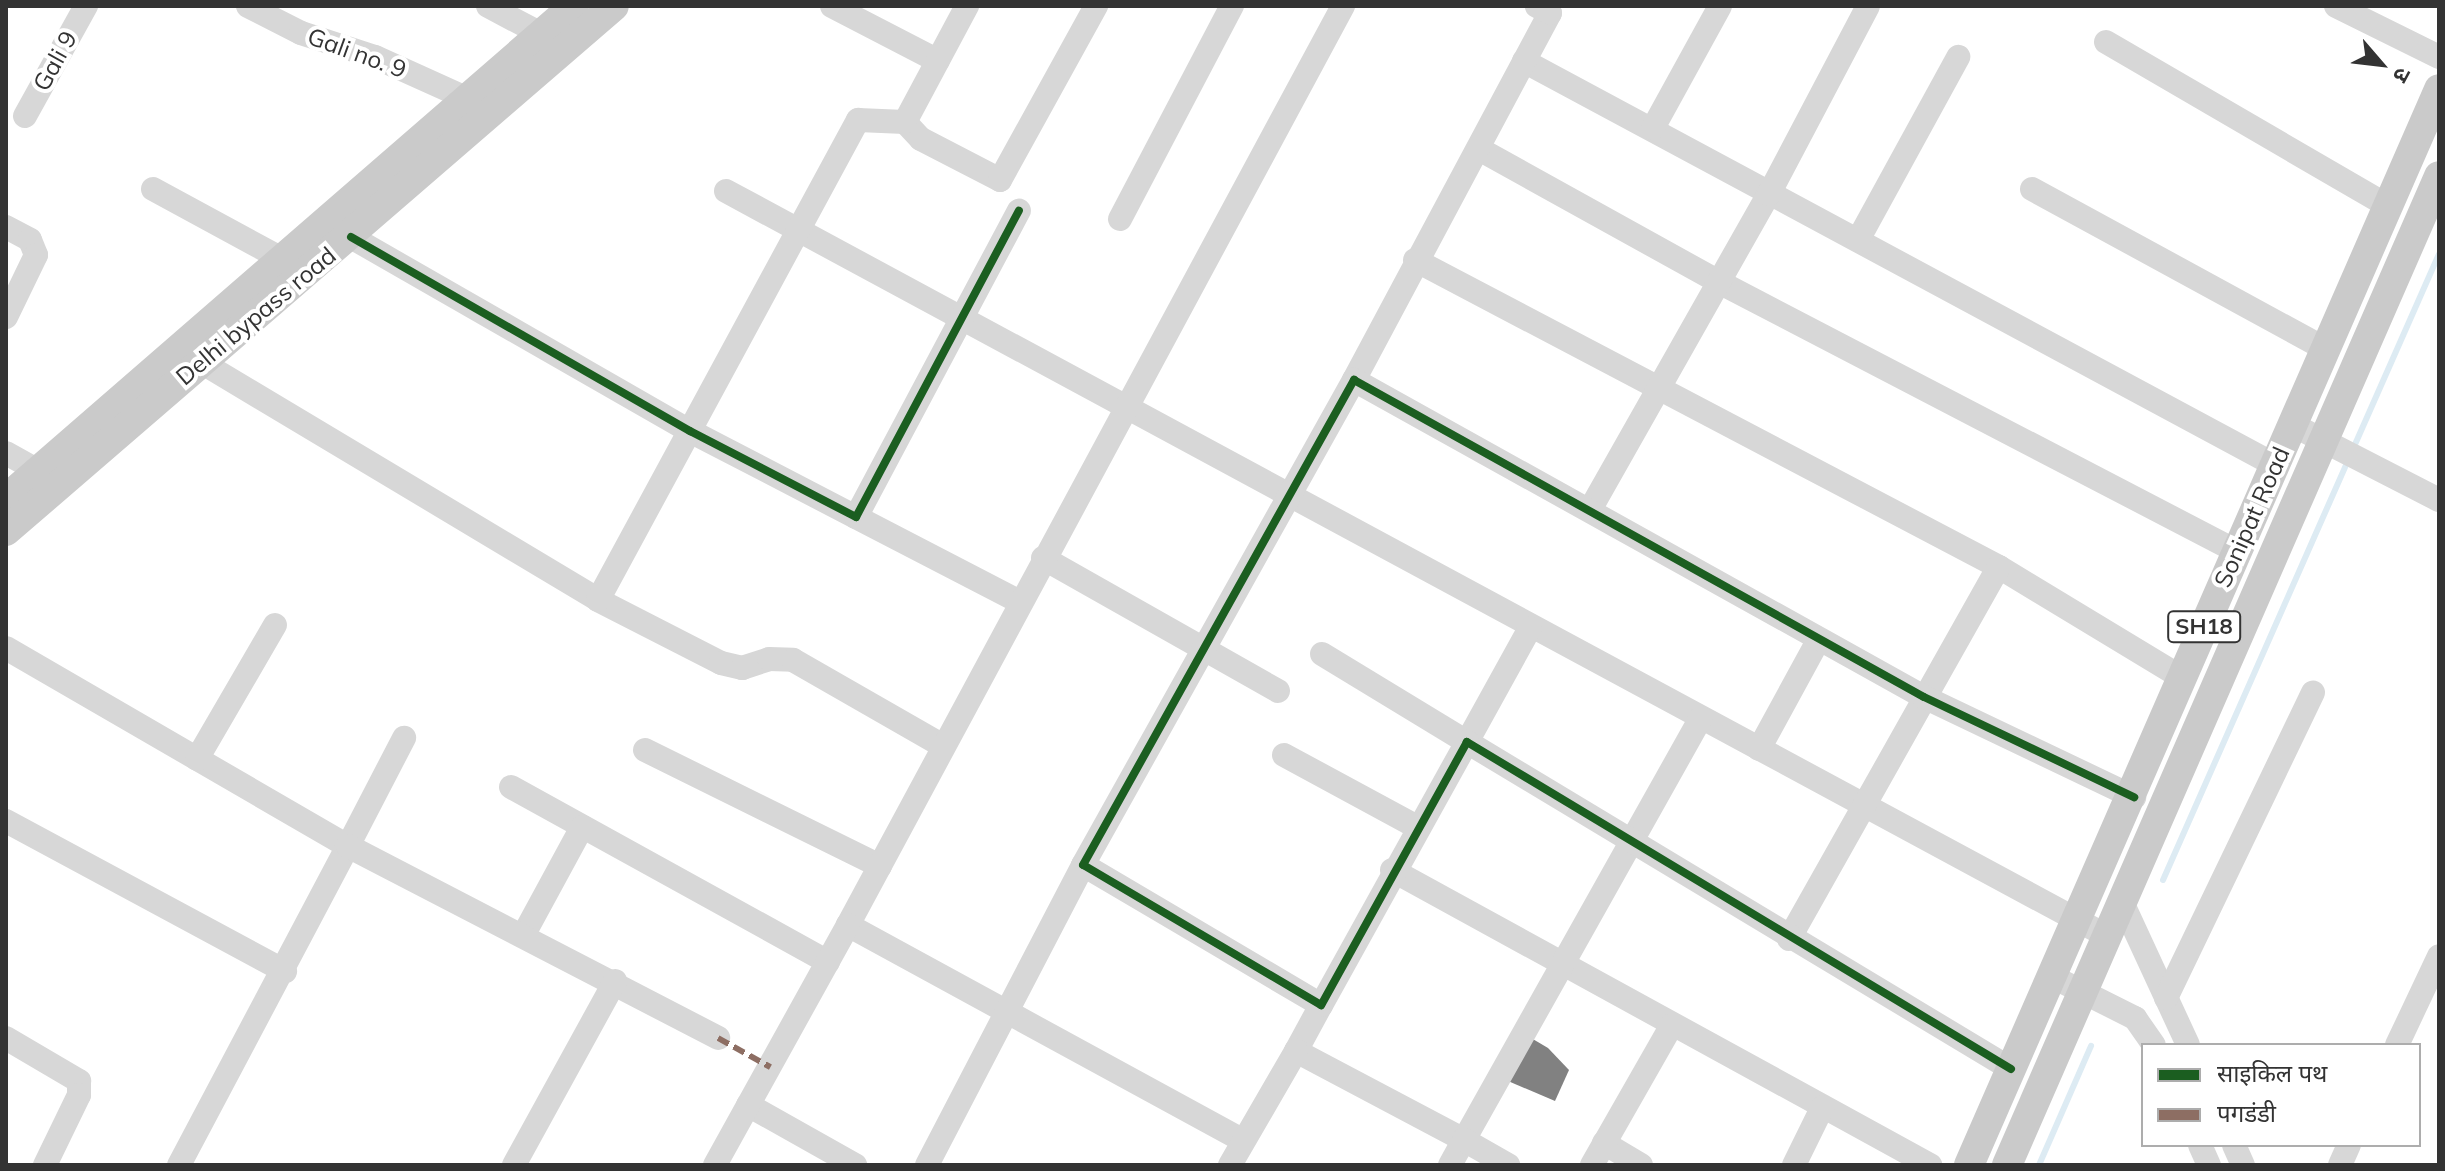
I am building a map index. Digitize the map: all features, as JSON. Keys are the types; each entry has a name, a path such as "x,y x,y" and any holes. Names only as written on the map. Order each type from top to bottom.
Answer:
{"main road":[{"name":"Delhi bypass road","path":"6,499 574,6"},
{"name":"Delhi bypass road","path":"6,531 351,237 614,6"},
{"name":"Sonipat Road","path":"1969,1165 2134,797 2236,551 2439,89"},
{"name":"Sonipat Road","path":"2007,1165 2439,176"}],"street":[{"name":"Gali 9","path":"25,116 86,6"},
{"name":"Gali no. 9","path":"248,6 301,33 375,57 466,98"},
{"path":"488,6 541,34"},
{"path":"832,6 938,61"},
{"path":"905,122 967,6"},
{"path":"598,600 858,120 905,122 921,139 1000,180 1096,6"},
{"path":"1120,219 1232,6"},
{"path":"715,1165 828,962 1123,409 1343,6"},
{"path":"1653,128 1720,6"},
{"path":"1591,508 1769,194 1868,6"},
{"path":"2336,6 2439,57"},
{"path":"927,1165 1083,865 1354,380 1415,260 1479,149 1547,8"},
{"path":"2106,42 2389,207"},
{"path":"1858,240 1958,57"},
{"path":"1524,61 2275,465"},
{"path":"1479,149 1719,282 2236,551"},
{"path":"153,189 282,259"},
{"path":"2032,189 2326,349"},
{"path":"726,191 1123,409 1289,495 1530,628 2107,936"},
{"path":"856,517 1019,211"},
{"path":"6,227 30,240 36,255 6,317"},
{"path":"351,237 690,431 1020,602"},
{"path":"1415,260 1659,391 1999,567 2182,678"},
{"path":"201,362 598,600 732,666 793,660 943,746"},
{"path":"1354,380 1591,508 1924,697 2134,797"},
{"path":"2293,425 2324,437 2439,500"},
{"path":"6,453 39,471"},
{"path":"1043,558 1278,691"},
{"path":"1789,939 1866,808 1924,697 1999,567"},
{"path":"197,759 275,625"},
{"path":"1230,1165 1296,1051 1392,870 1530,628"},
{"path":"1759,749 1819,639"},
{"path":"6,648 348,846 615,981 718,1038"},
{"path":"1322,654 1789,939 2011,1069"},
{"path":"2166,998 2313,692"},
{"path":"1450,1165 1628,839 1701,718"},
{"path":"179,1165 285,971 404,738"},
{"path":"645,750 880,866"},
{"path":"1284,755 1417,827"},
{"path":"511,787 828,962"},
{"path":"6,821 285,971"},
{"path":"524,934 582,827"},
{"path":"1083,865 1321,1005"},
{"path":"1392,870 1930,1165"},
{"path":"2122,902 2187,1043"},
{"path":"848,925 1242,1140"},
{"path":"2398,1043 2439,956"},
{"path":"2053,977 2084,989 2135,1018 2153,1043"},
{"path":"514,1165 615,981"},
{"path":"1592,1165 1672,1025"},
{"path":"6,1038 72,1074 81,1087 45,1165"},
{"path":"1296,1051 1508,1165"},
{"path":"748,1105 855,1165"},
{"path":"1794,1165 1822,1108"},
{"path":"1604,1143 1641,1165"}],"building":[{"path":"1526,1035 1548,1048 1569,1070 1555,1101 1501,1078"}],"waterway":[{"path":"2353,449 2439,254"},
{"path":"2163,880 2349,459"},
{"path":"2039,1165 2091,1046"}],"marked path":[{"path":"718,1038 770,1067"}],"cycle path":[{"path":"351,237 690,431 856,517 1019,211"},
{"path":"2011,1069 1467,742 1321,1005 1083,865 1354,380 1924,697 2134,797"}]}
